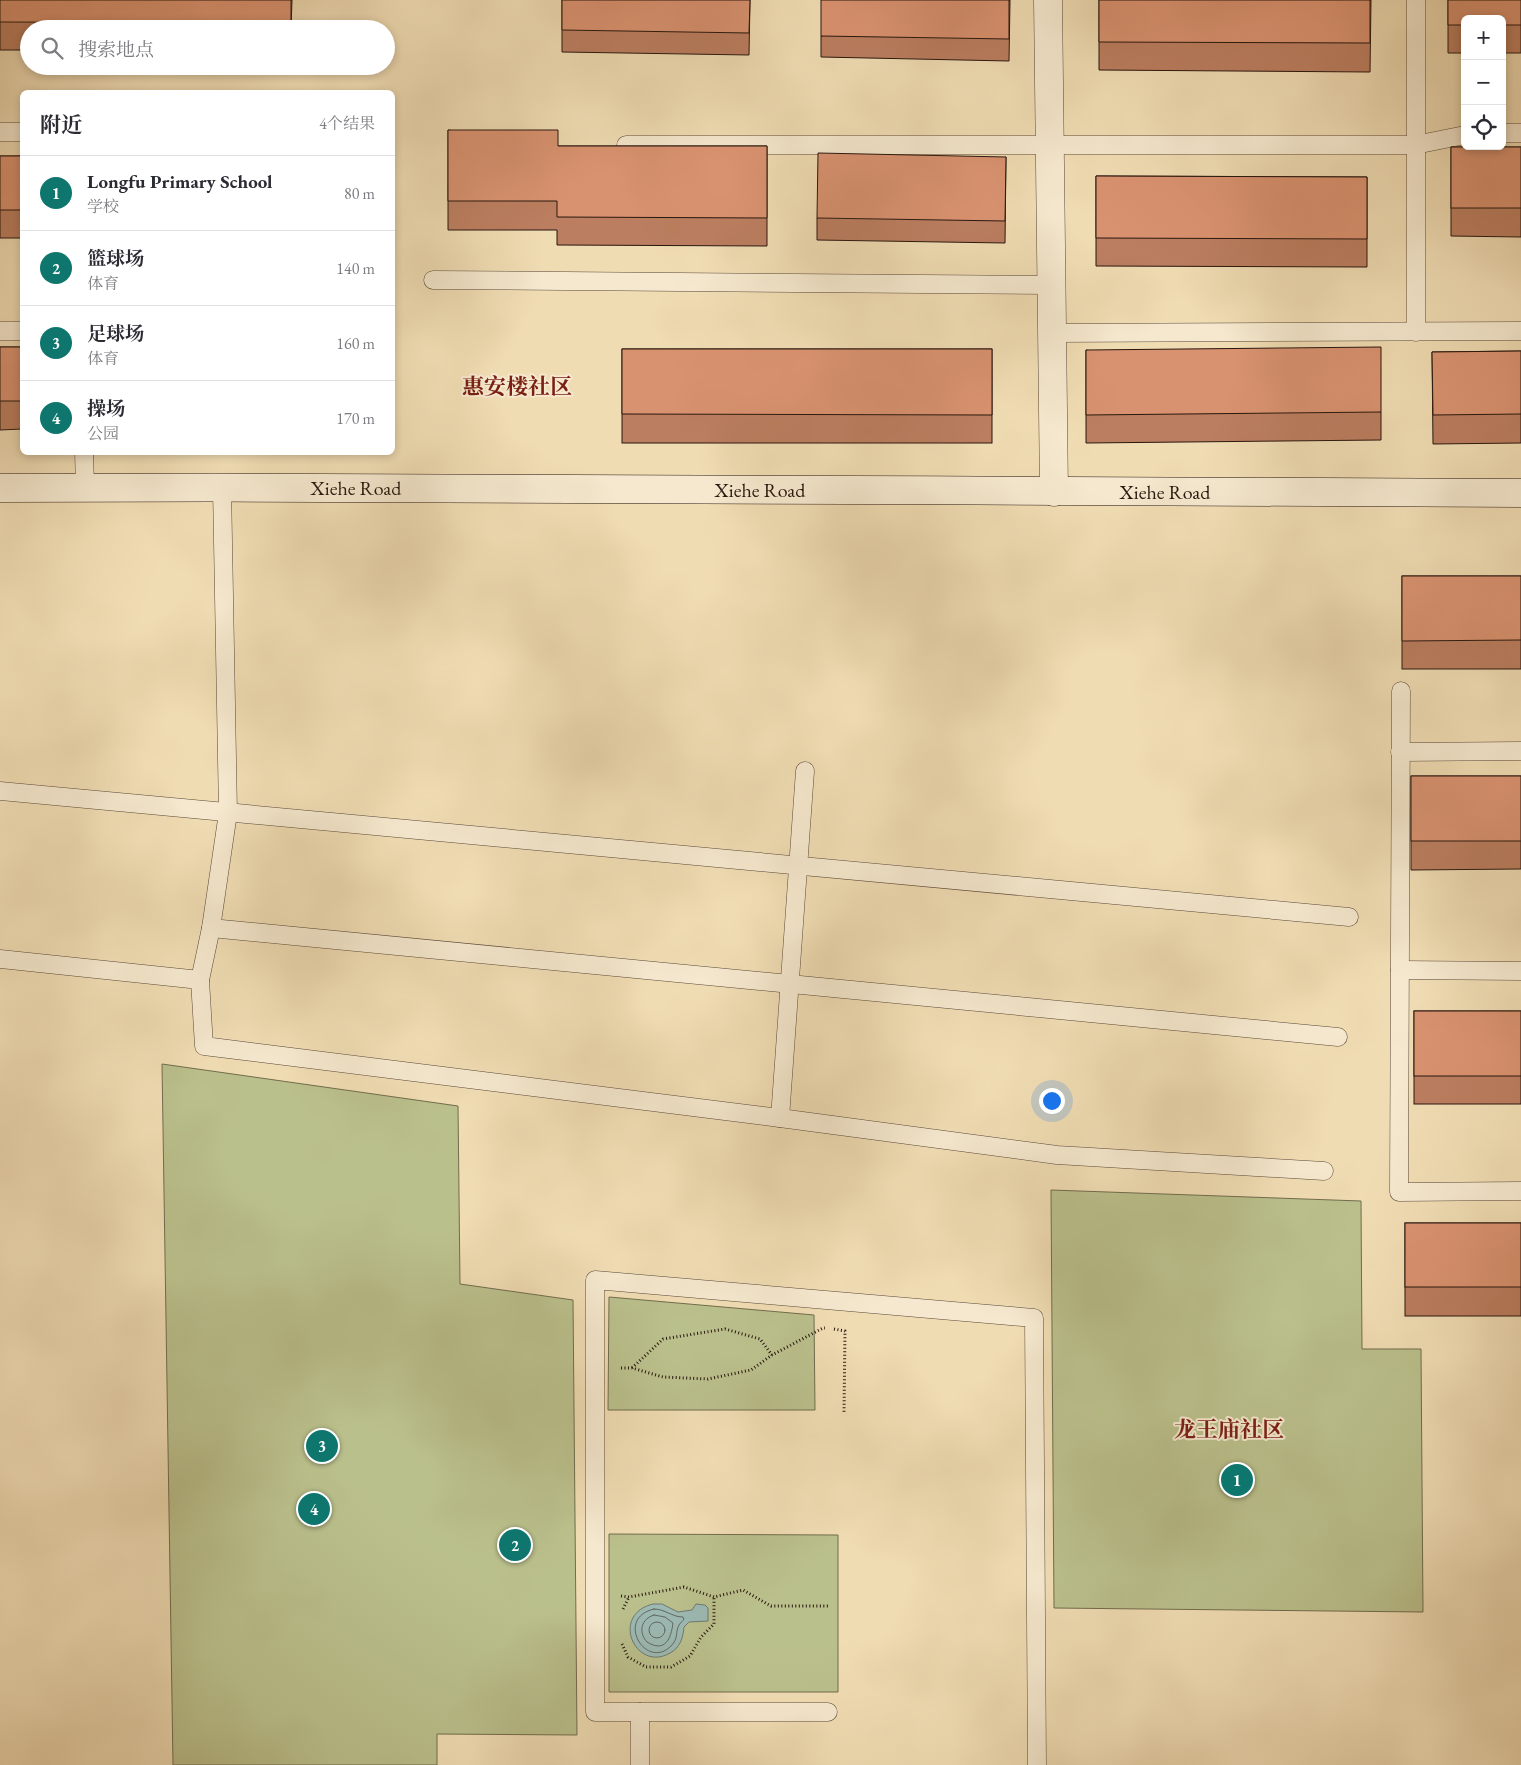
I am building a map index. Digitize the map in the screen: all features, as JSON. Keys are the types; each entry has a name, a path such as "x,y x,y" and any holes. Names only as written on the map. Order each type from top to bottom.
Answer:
{"street":[{"path":"1048,0 1054,492"},
{"name":"Xiehe Road","path":"0,488 222,487 1521,493"}],"lane":[{"path":"1416,0 1416,332"},
{"path":"0,132 20,132"},
{"path":"1506,133 1521,133"},
{"path":"626,145 1415,145 1461,136"},
{"path":"434,280 1051,285"},
{"path":"0,331 20,331"},
{"path":"1052,333 1521,331"},
{"path":"84,455 85,487"},
{"path":"222,487 228,812 211,928 200,980 204,1046 780,1118 1056,1155 1324,1171"},
{"path":"1401,691 1399,1192 1521,1191"},
{"path":"1400,752 1521,751"},
{"path":"780,1118 805,771"},
{"path":"0,791 1349,917"},
{"path":"211,928 1338,1037"},
{"path":"0,959 200,980"},
{"path":"1400,970 1521,971"},
{"path":"828,1712 596,1712 595,1280 1034,1318 1037,1765"},
{"path":"640,1712 640,1765"}],"path":[{"path":"595,1366 632,1368 663,1377 708,1379 751,1370 772,1355 823,1328 845,1331 844,1412"},
{"path":"632,1368 662,1339 725,1329 760,1339 772,1355"},
{"path":"595,1596 629,1596 684,1587 714,1596 743,1590 771,1606 829,1606"},
{"path":"620,1614 629,1596"},
{"path":"620,1639 628,1657 646,1667 671,1667 690,1656 701,1637 714,1624 714,1596"}],"green space":[{"path":"162,1064 458,1106 460,1284 573,1300 577,1735 437,1734 437,1765 173,1765"},
{"path":"1051,1190 1361,1201 1362,1349 1421,1349 1423,1612 1054,1608"},
{"path":"609,1297 814,1315 815,1410 608,1410"},
{"path":"609,1534 838,1535 838,1692 609,1692"}],"water":[{"path":"653,1604 662,1604 678,1612 692,1610 696,1604 705,1605 708,1608 708,1621 689,1622 684,1627 679,1645 670,1653 658,1657 647,1655 638,1649 632,1640 630,1630 632,1619 640,1610"}],"building":[{"path":"0,0 291,0 291,20 20,20 20,22 0,22"},
{"path":"562,0 750,0 749,33 562,30"},
{"path":"821,0 1009,0 1009,39 821,36"},
{"path":"1099,0 1370,0 1370,43 1099,42"},
{"path":"1448,0 1521,0 1521,25 1506,25 1506,15 1461,15 1461,25 1448,25"},
{"path":"448,130 558,130 558,146 767,146 767,218 557,217 557,201 448,201"},
{"path":"1451,147 1461,147 1461,150 1506,150 1506,147 1521,147 1521,208 1451,208"},
{"path":"818,153 1006,157 1005,221 817,218"},
{"path":"0,156 20,156 20,210 0,210"},
{"path":"1096,176 1367,177 1367,239 1096,238"},
{"path":"0,347 20,347 20,401 0,401"},
{"path":"1381,347 1381,412 1086,415 1086,350"},
{"path":"622,349 992,349 992,415 622,414"},
{"path":"1521,351 1521,414 1433,415 1432,352"},
{"path":"1402,576 1521,576 1521,640 1402,641"},
{"path":"1411,776 1521,776 1521,841 1411,841"},
{"path":"1414,1011 1521,1011 1521,1076 1414,1076"},
{"path":"1405,1223 1521,1223 1521,1287 1405,1287"}],"place":[{"name":"足球场","path":"322,1446"},
{"name":"Longfu Primary School","path":"1237,1480"},
{"name":"操场","path":"314,1509"},
{"name":"篮球场","path":"515,1545"}],"district":[{"name":"惠安楼社区","path":"517,386"},
{"name":"龙王庙社区","path":"1229,1429"}]}
